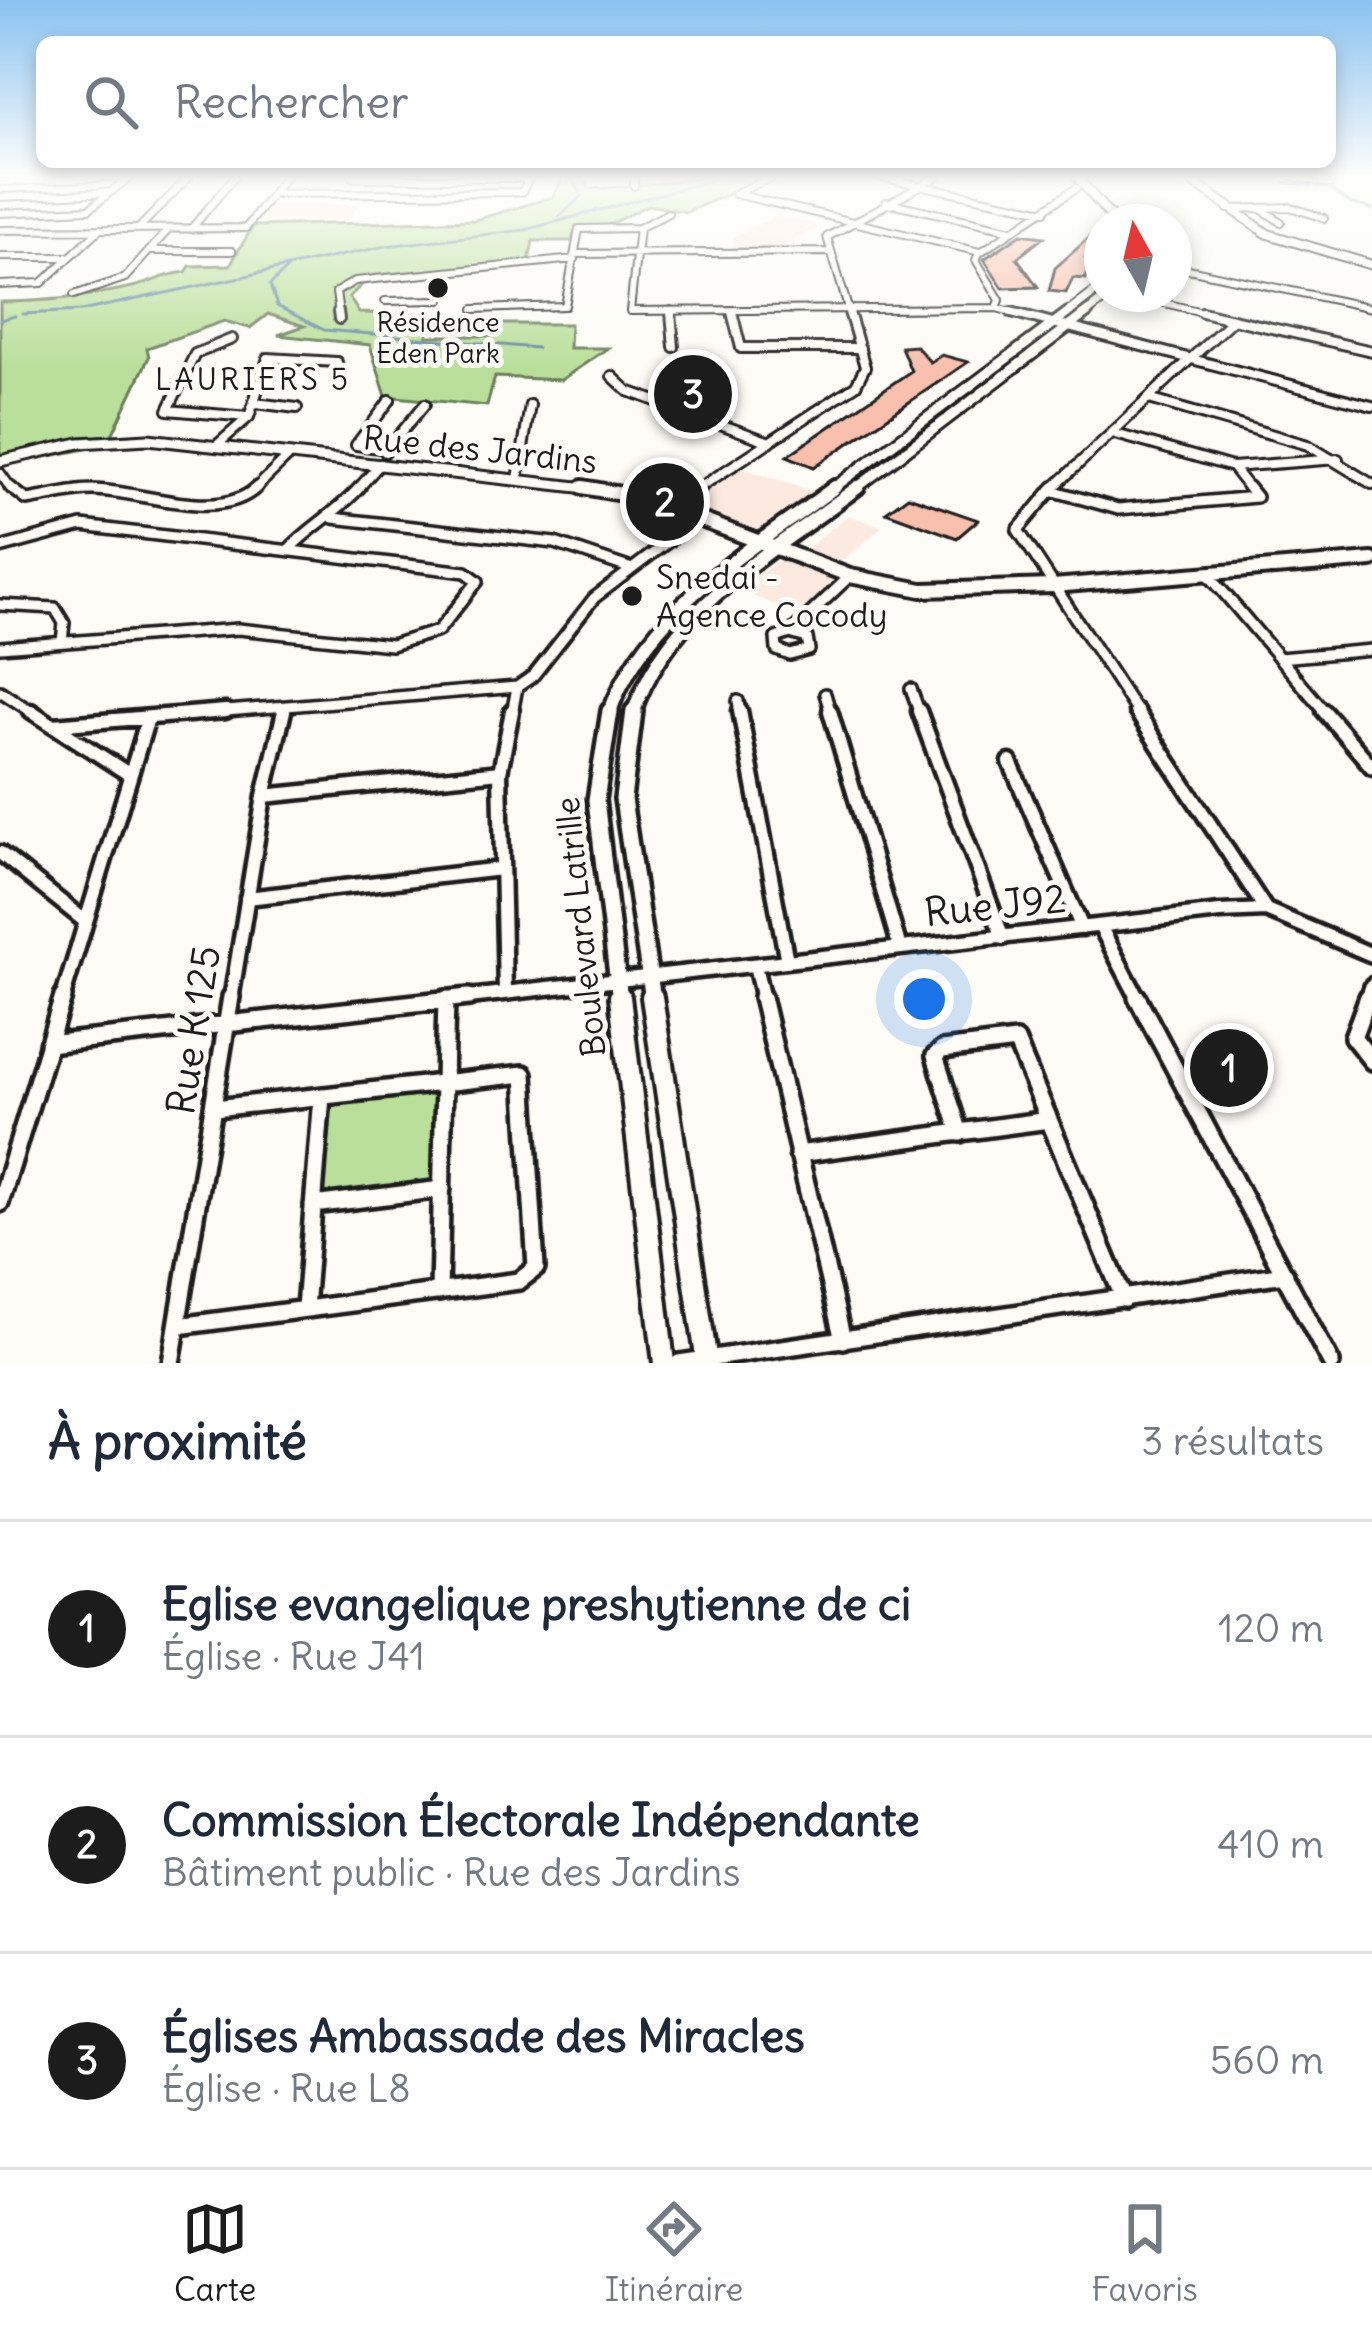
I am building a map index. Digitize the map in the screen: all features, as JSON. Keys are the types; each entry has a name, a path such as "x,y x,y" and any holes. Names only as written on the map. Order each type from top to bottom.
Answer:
{"main road":[{"path":"1282,240 1372,265"},
{"name":"Boulevard Latrille","path":"706,1361 622,799 630,712 640,685 678,628 1084,303"},
{"name":"Boulevard Latrille","path":"664,1363 596,800 607,710 634,652 659,623 759,543 1084,310"},
{"name":"Rue des Jardins","path":"0,461 103,440 216,446 624,493 850,576 934,591 1372,560"}],"street":[{"path":"0,285 42,283 88,240"},
{"path":"74,295 109,287 159,240"},
{"path":"474,309 565,306 577,240"},
{"path":"637,240 630,311 997,308 1372,406"},
{"path":"670,507 856,385 866,367 828,252 829,240"},
{"path":"929,240 979,252"},
{"path":"997,308 1000,300 976,260 979,252 998,240"},
{"path":"149,251 232,251"},
{"path":"339,319 336,292 346,285 452,269 635,253 828,252"},
{"path":"0,257 69,256"},
{"path":"385,301 440,302 452,269"},
{"path":"1192,270 1372,308"},
{"path":"732,310 745,349 860,348"},
{"path":"1192,310 1372,351"},
{"path":"671,311 674,347"},
{"path":"1232,320 1051,490 1018,530 1267,910"},
{"path":"232,339 193,356 168,410 249,417"},
{"path":"216,446 249,417 271,357 337,362 340,388"},
{"path":"612,376 619,387 770,442"},
{"path":"1149,399 1294,440 1339,459 1372,484"},
{"path":"387,449 356,445 390,400"},
{"path":"256,403 297,408"},
{"path":"333,518 425,404"},
{"path":"518,479 530,405"},
{"path":"1112,433 1232,467 1339,459"},
{"path":"0,473 17,499 91,490 224,504 247,497 290,454"},
{"path":"1051,490 1118,509 1256,497 1232,467"},
{"path":"287,550 315,522 333,518 556,543 629,568"},
{"path":"52,725 517,687 533,676 589,604 629,568 698,519"},
{"path":"0,548 82,526 476,575 478,581 438,631 418,641 358,645 238,629 0,647"},
{"path":"1207,574 1367,755 1372,767"},
{"path":"790,633 850,576"},
{"path":"0,604 55,608 64,623 62,642"},
{"path":"1279,658 1372,650"},
{"path":"505,992 500,772 517,687"},
{"path":"911,689 1003,938"},
{"path":"0,691 130,775"},
{"path":"825,694 900,949"},
{"path":"739,700 787,961"},
{"name":"Rue K 125","path":"171,1363 264,796 285,707"},
{"path":"0,1200 148,718"},
{"path":"1010,763 1091,927 1331,1363"},
{"path":"264,796 500,772"},
{"path":"0,853 86,922"},
{"path":"248,898 501,869"},
{"name":"Rue J92","path":"48,1045 1267,910 1372,955"},
{"path":"755,965 844,1340"},
{"path":"1372,985 1353,1037 1372,1061"},
{"path":"439,1292 446,999"},
{"path":"960,1132 935,1056 1005,1040 1020,1047 1124,1299"},
{"path":"178,1327 531,1277 536,1268 524,1074 215,1108"},
{"path":"305,1308 322,1096"},
{"path":"798,1154 1049,1120"},
{"path":"313,1205 442,1189"},
{"path":"679,1363 1285,1274"}],"shaded area":[{"path":"733,240 795,240 776,250 734,249"},
{"path":"742,468 816,493 760,536 684,508"},
{"path":"848,515 882,527 841,562 806,549"},
{"path":"780,560 837,581 798,614 735,589"}],"green space":[{"path":"245,240 572,240 533,241 529,261 366,281 349,297 359,313 432,314 427,336 496,336 500,324 570,324 569,348 608,348 561,380 495,377 487,406 386,396 370,345 278,335 304,326 268,314 250,328 224,321 147,348 149,357 112,435 101,446 0,466 0,302 99,294 186,272 190,266 230,265"},
{"path":"435,1092 432,1181 322,1194 331,1103"}],"building":[{"path":"1013,240 1041,240 1017,258 1038,287 1003,288 984,259"},
{"path":"1084,242 1084,279 1073,278 1066,293 1049,291 1055,268"},
{"path":"916,346 930,362 942,355 968,362 814,467 787,456 911,371 901,347"},
{"path":"908,496 978,520 957,538 886,512"}],"waterway":[{"path":"23,314 81,311 386,246 442,240"},
{"path":"287,269 270,285 277,306 324,330 537,348"},
{"path":"0,320 15,316"}],"place":[{"name":"Résidence Eden Park","path":"438,288"},
{"name":"Églises Ambassade des Miracles","path":"693,394"},
{"name":"Commission Électorale Indépendante","path":"665,502"},
{"name":"Snedai - Agence Cocody","path":"632,596"},
{"name":"Eglise evangelique preshytienne de ci","path":"1229,1068"}],"district":[{"name":"LAURIERS 5","path":"253,380"}]}
